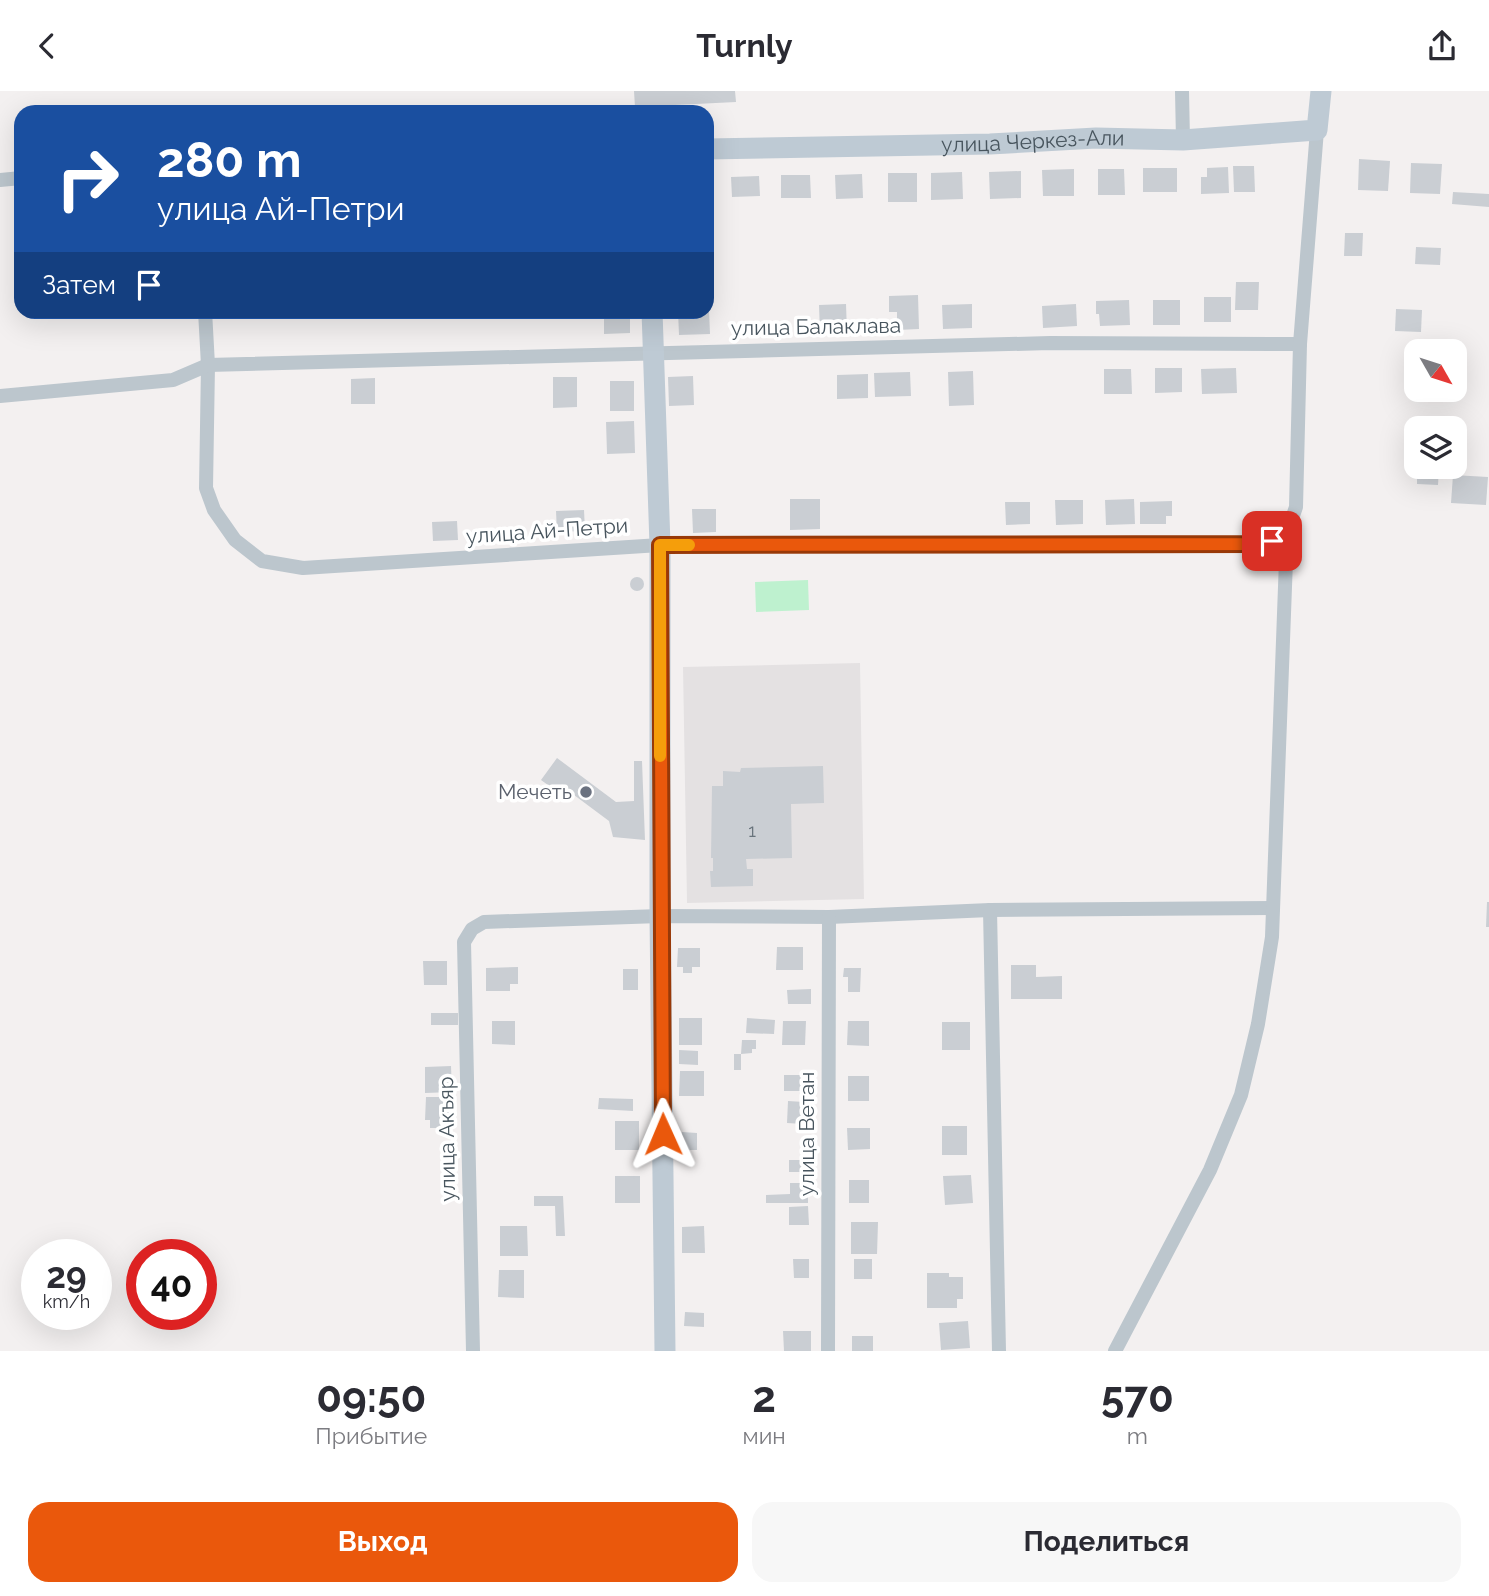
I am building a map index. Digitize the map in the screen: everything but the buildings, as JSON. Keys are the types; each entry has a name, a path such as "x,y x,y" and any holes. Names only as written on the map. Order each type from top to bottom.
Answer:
{"street":[{"path":"1182,91 1183,140"},
{"path":"1115,1351 1210,1170 1241,1095 1260,1012 1272,937 1287,533 1296,507 1300,344 1321,91"},
{"name":"улица Черкез-Али","path":"714,149 990,144 1096,138 1183,140 1318,130"},
{"name":"улица Ай-Петри","path":"205,319 208,365 206,488 214,510 234,540 262,561 303,568 660,545 1257,544 1272,541 1287,533"},
{"path":"652,319 660,545 660,916 665,1351"},
{"name":"улица Балаклава","path":"208,365 1050,343 1300,344"},
{"path":"0,396 173,380 208,365"},
{"path":"660,916 829,917 990,910 1273,908"},
{"path":"990,910 999,1351"},
{"name":"улица Акъяр","path":"473,1351 464,942 472,929 484,922 660,916"},
{"name":"улица Ветан","path":"828,1351 829,917"}],"shaded area":[{"path":"860,663 864,899 687,903 683,667"}],"green space":[{"path":"808,580 809,610 756,612 755,582"}],"slow traffic":[{"path":"660,756 660,545 689,545"}],"place":[{"name":"Мечеть","path":"586,792"}],"route":[{"path":"663,1134 660,545 1257,544 1272,541"}]}
